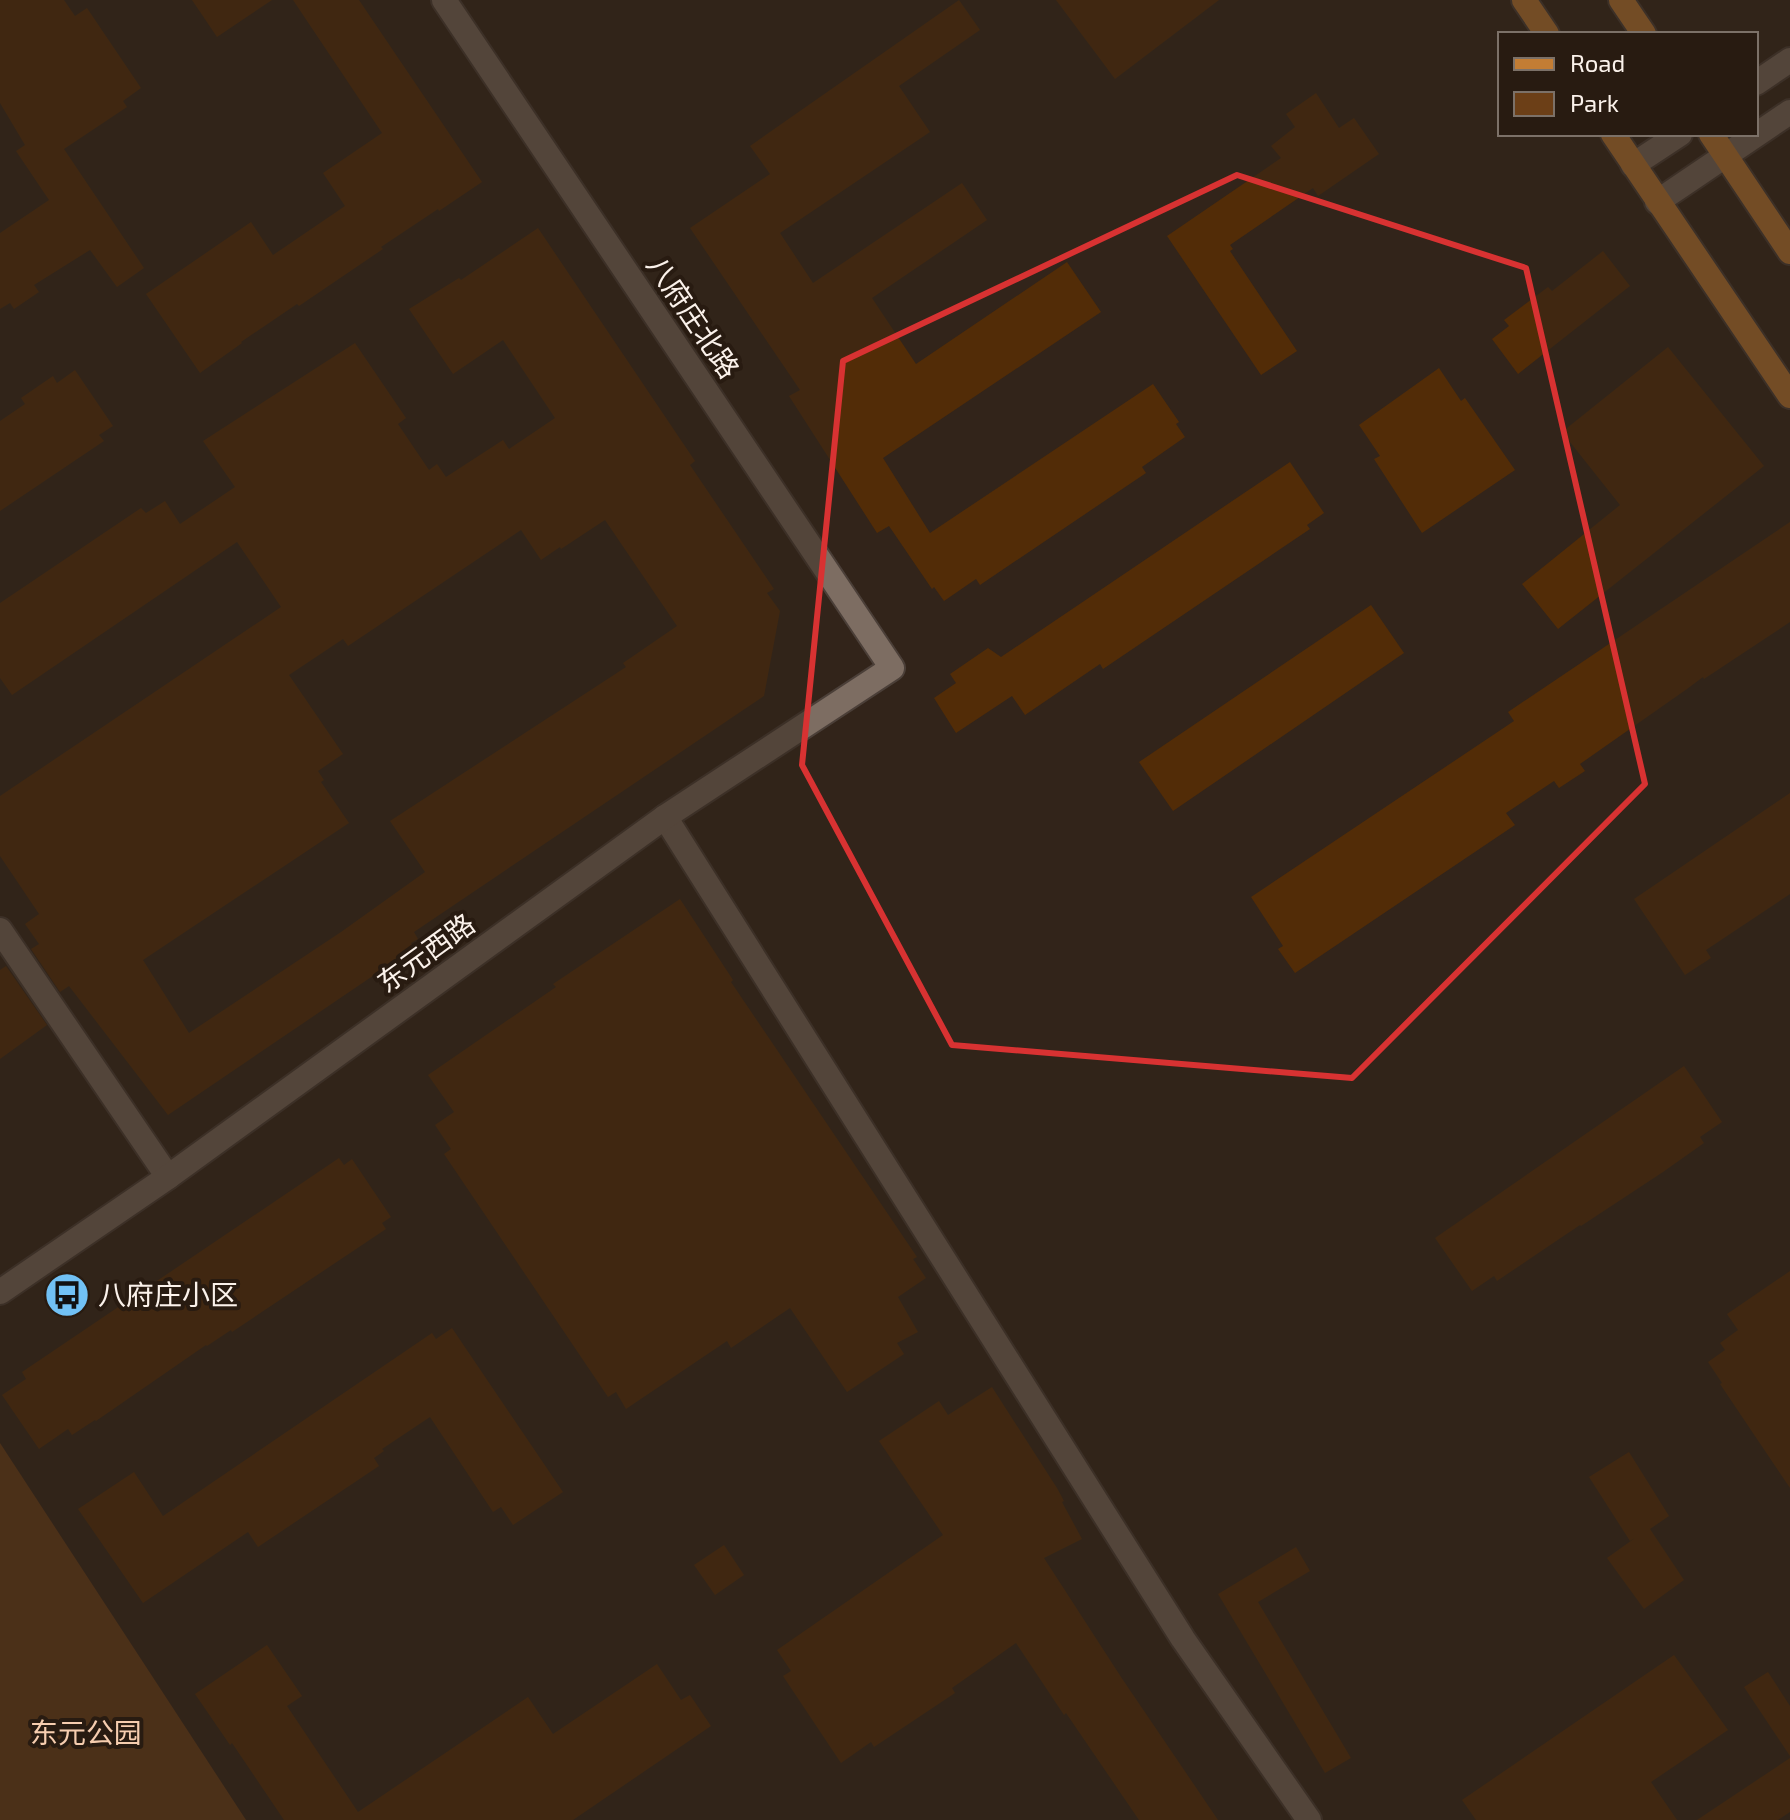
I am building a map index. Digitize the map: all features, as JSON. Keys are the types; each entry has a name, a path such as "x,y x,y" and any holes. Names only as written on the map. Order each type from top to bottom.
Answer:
{"main road":[{"path":"1524,0 1546,32"},
{"path":"1621,0 1643,32"},
{"path":"1614,136 1790,396"},
{"path":"1712,136 1790,252"}],"street":[{"name":"八府庄北路","path":"444,0 892,668"},
{"path":"1758,82 1790,60"},
{"path":"1758,134 1790,112"},
{"path":"1633,165 1677,136"},
{"path":"1657,202 1754,136"},
{"name":"东元西路","path":"0,1292 168,1177 665,817 892,668"},
{"path":"665,817 1183,1639 1309,1820"},
{"path":"0,930 168,1177"}],"highlighted area":[{"path":"1237,175 1526,268 1645,784 1352,1078 952,1045 802,765 843,361"}],"green space":[{"name":"东元公园","path":"0,1443 246,1820 0,1820"}],"building":[{"path":"0,0 64,0 75,16 87,8 141,88 123,101 127,107 64,149 144,268 117,287 90,250 34,285 39,292 14,309 10,303 0,309 0,233 49,200 16,151 25,145 0,103"},
{"path":"192,0 272,0 217,37"},
{"path":"293,0 359,0 482,182 381,247 383,249 299,306 297,304 200,373 146,294 251,222 273,255 345,206 323,173 382,133"},
{"path":"959,0 980,30 899,86 930,132 780,233 813,283 962,183 987,220 872,298 916,364 1067,262 1101,312 883,458 930,533 1153,384 1179,422 1176,424 1185,437 1142,467 1146,473 980,585 976,579 944,601 934,587 932,589 889,526 877,533 789,396 800,390 690,228 770,174 750,146"},
{"path":"1056,0 1219,0 1115,79"},
{"path":"1316,93 1339,128 1354,118 1379,154 1318,196 1313,188 1230,245 1233,249 1230,251 1297,351 1261,375 1167,236 1281,158 1271,146 1295,127 1286,114"},
{"path":"538,228 695,461 690,465 774,589 767,593 780,611 764,696 414,932 418,939 411,943 414,948 168,1115 69,986 60,992 31,949 39,944 25,924 39,914 0,856 0,796 281,607 237,542 12,695 0,678 0,603 141,508 146,513 165,501 180,524 235,487 203,441 355,343 406,418 398,424 429,470 437,464 446,477 503,440 509,449 555,418 503,340 453,374 409,309 459,278 461,280","holes":["605,520 677,626 623,663 626,667 390,821 425,872 189,1033 143,960 349,823 321,782 324,780 318,771 343,754 289,675 343,639 348,646 521,530 541,560"]},
{"path":"1603,251 1630,286 1518,374 1492,339 1509,326 1504,320 1548,287 1552,291"},
{"path":"1668,347 1764,466 1558,629 1522,584 1620,505 1562,432"},
{"path":"1439,368 1461,401 1465,398 1515,470 1422,533 1374,459 1380,456 1359,425"},
{"path":"75,370 113,426 99,435 104,441 0,511 0,421 25,404 21,398 53,376 57,383"},
{"path":"1290,462 1324,513 1307,525 1310,529 1103,669 1100,664 1025,715 1012,696 956,733 934,698 956,683 950,674 988,648 1001,657"},
{"path":"1790,522 1790,622 1703,677 1580,764 1585,771 1559,788 1554,781 1506,813 1515,825 1295,973 1278,949 1283,946 1251,897 1514,721 1508,712"},
{"path":"1371,605 1404,653 1173,811 1139,762"},
{"path":"1790,793 1790,894 1706,950 1711,958 1685,975 1634,899"},
{"path":"680,899 733,980 731,982 917,1257 913,1259 926,1278 898,1297 918,1332 897,1343 904,1354 847,1392 790,1308 731,1348 727,1341 626,1409 616,1392 608,1397 444,1154 451,1149 435,1125 454,1112 428,1075 556,987 553,984"},
{"path":"6,966 47,1025 0,1059 0,970"},
{"path":"1684,1066 1722,1122 1700,1137 1704,1143 1497,1281 1494,1276 1472,1291 1435,1238"},
{"path":"339,1158 344,1165 352,1159 391,1217 382,1223 386,1229 232,1332 206,1345 96,1421 72,1435 68,1429 39,1449 2,1395 26,1379 22,1372"},
{"path":"1790,1271 1790,1488 1708,1362 1725,1350 1720,1343 1738,1330 1727,1314"},
{"path":"452,1328 563,1492 513,1525 501,1507 493,1512 430,1417 382,1449 384,1451 374,1458 379,1466 258,1547 248,1532 143,1603 78,1509 134,1472 163,1516 432,1333 436,1339"},
{"path":"992,1387 1057,1488 1082,1539 1044,1558 1218,1820 1139,1820 1016,1643 952,1688 955,1693 874,1747 871,1742 841,1763 783,1676 791,1671 777,1650 943,1535 879,1441 939,1401 948,1415"},
{"path":"1629,1452 1669,1516 1650,1529 1684,1580 1644,1609 1607,1558 1635,1538 1630,1541 1589,1477"},
{"path":"724,1545 744,1575 715,1595 694,1565"},
{"path":"1296,1547 1310,1571 1258,1602 1351,1758 1325,1773 1218,1594"},
{"path":"267,1645 302,1696 287,1706 358,1812 528,1697 553,1734 657,1664 681,1700 690,1695 711,1726 573,1820 284,1820 195,1694"},
{"path":"1674,1655 1728,1730 1651,1782 1677,1820 1476,1820 1462,1800"},
{"path":"1768,1672 1790,1706 1790,1756 1744,1687"},
{"path":"1790,1758 1790,1812 1778,1820 1697,1820"}],"place":[{"name":"八府庄小区","path":"67,1295"}]}
